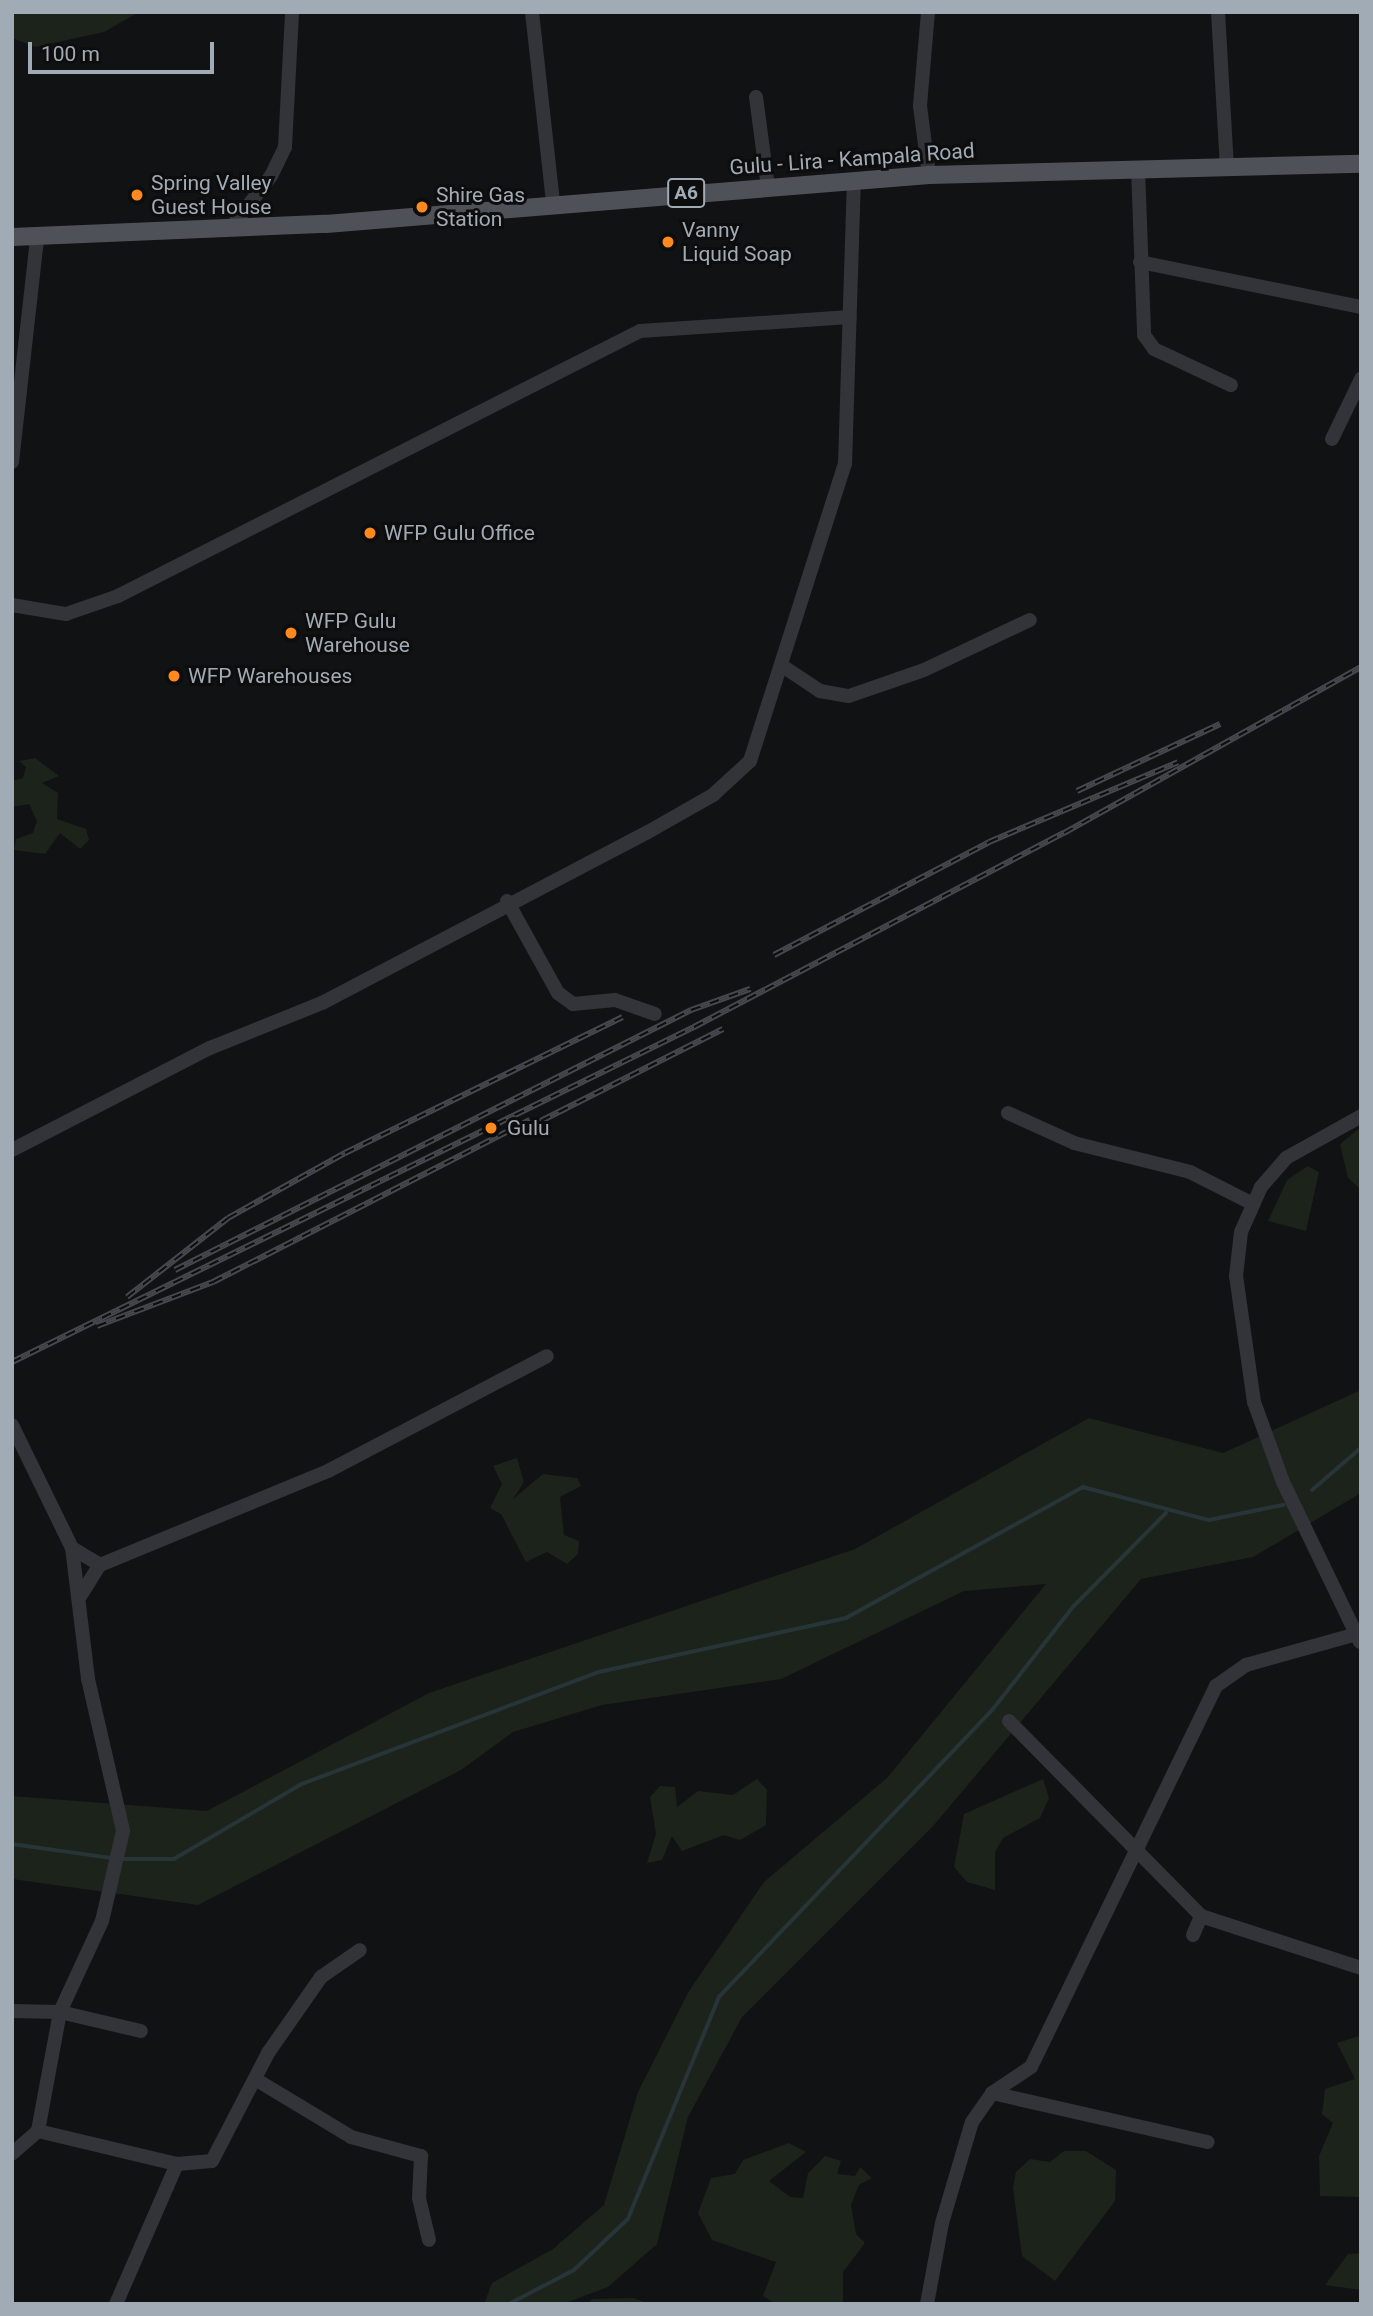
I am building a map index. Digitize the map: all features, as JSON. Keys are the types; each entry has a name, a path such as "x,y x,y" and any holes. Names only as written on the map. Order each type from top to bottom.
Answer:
{"main road":[{"name":"Gulu - Lira - Kampala Road","path":"12,237 230,229 929,175 1361,164"}],"street":[{"path":"230,229 271,176 285,147 292,12"},
{"path":"532,12 553,202"},
{"path":"928,12 920,106 929,175"},
{"path":"1218,12 1227,166"},
{"path":"755,97 768,187"},
{"path":"1138,168 1141,318 1154,349 1231,385"},
{"path":"12,1150 210,1048 322,1003 507,901 648,832 728,783 750,761 784,667 845,464 854,181"},
{"path":"12,462 37,238"},
{"path":"1140,261 1361,307"},
{"path":"12,605 66,614 118,596 640,331 850,317"},
{"path":"1332,439 1361,379"},
{"path":"784,667 820,691 849,696 924,670 1030,620"},
{"path":"507,901 558,993 573,1004 615,1000 655,1014"},
{"path":"1008,1113 1074,1143 1190,1172 1253,1204"},
{"path":"927,2304 942,2223 972,2122 992,2093 1031,2067 1141,1851 1216,1686 1246,1665 1359,1639 1283,1482 1254,1402 1236,1276 1241,1232 1253,1204 1286,1158 1361,1116"},
{"path":"79,1598 100,1565 328,1471 547,1356"},
{"path":"12,1425 72,1548 88,1679 123,1831 102,1921 60,2012 38,2131 12,2154"},
{"path":"72,1548 100,1565"},
{"path":"1009,1721 1082,1800 1141,1851 1201,1916 1361,1968"},
{"path":"1194,1935 1201,1916"},
{"path":"38,2131 177,2164 206,2164 220,2154 255,2079 321,1977 360,1950"},
{"path":"12,2011 60,2012 141,2031"},
{"path":"255,2079 351,2137 421,2155 419,2198 429,2240"},
{"path":"992,2093 1207,2142"},
{"path":"116,2304 177,2164"}],"shaded area":[{"path":"12,12 139,12 104,32 35,47 12,38"},
{"path":"35,758 59,776 42,783 58,793 57,819 86,829 89,840 80,849 60,833 45,854 14,850 16,839 33,833 37,821 29,804 12,807 12,781 23,778 26,767 19,761"},
{"path":"1361,1127 1361,1190 1348,1178 1340,1144"},
{"path":"1308,1166 1319,1172 1306,1231 1268,1221 1287,1180"},
{"path":"1361,1390 1361,1493 1253,1557 1141,1579 934,1825 742,2017 688,2117 657,2244 608,2287 563,2304 484,2304 492,2283 553,2249 604,2205 638,2092 689,1991 764,1882 887,1778 1046,1584 964,1591 781,1679 602,1705 513,1732 461,1770 198,1905 12,1879 12,1796 207,1811 429,1693 855,1549 1089,1418 1223,1453"},
{"path":"517,1458 524,1482 513,1499 543,1474 577,1478 581,1486 560,1497 564,1535 579,1541 578,1554 567,1564 547,1552 526,1562 501,1514 490,1508 502,1484 493,1466"},
{"path":"757,1779 767,1790 766,1825 740,1840 724,1835 682,1851 672,1836 662,1860 647,1863 656,1834 650,1797 660,1786 675,1787 677,1807 698,1791 733,1795"},
{"path":"1043,1779 1049,1798 1040,1818 1003,1838 995,1852 995,1890 967,1882 954,1867 964,1814"},
{"path":"1359,2036 1361,2197 1320,2196 1319,2156 1333,2123 1322,2114 1325,2089 1355,2079 1337,2043"},
{"path":"789,2143 806,2152 769,2181 790,2197 803,2198 808,2173 825,2156 841,2161 837,2174 855,2176 860,2167 872,2178 859,2185 851,2205 856,2234 865,2243 843,2272 843,2304 776,2304 763,2296 776,2262 712,2240 698,2213 711,2178 735,2174 743,2160"},
{"path":"1064,2151 1086,2151 1116,2170 1115,2201 1055,2281 1022,2256 1013,2188 1016,2172 1030,2159 1050,2162"},
{"path":"1361,2253 1361,2290 1325,2285 1348,2254"},
{"path":"633,2298 650,2304 587,2304 592,2299"}],"waterway":[{"path":"1312,1490 1361,1448"},
{"path":"120,1859 174,1859 302,1784 599,1672 846,1618 1083,1487 1209,1520 1283,1505"},
{"path":"509,2304 574,2270 628,2219 719,1997 993,1709 1073,1607 1166,1513"},
{"path":"12,1844 112,1858"}],"railway":[{"path":"12,1362 694,1027 1064,833 1361,667"},
{"path":"1077,791 1220,724"},
{"path":"774,955 989,842 1178,762"},
{"path":"175,1270 691,1010 750,989"},
{"path":"127,1297 228,1218 345,1153 622,1017"},
{"path":"523,1130 723,1029"},
{"path":"97,1326 213,1282 530,1120"}],"place":[{"name":"Spring Valley Guest House","path":"137,195"},
{"name":"Shire Gas Station","path":"422,207"},
{"name":"Vanny Liquid Soap","path":"668,242"},
{"name":"WFP Gulu Office","path":"370,533"},
{"name":"WFP Gulu Warehouse","path":"291,633"},
{"name":"WFP Warehouses","path":"174,676"},
{"name":"Gulu","path":"491,1128"}]}
